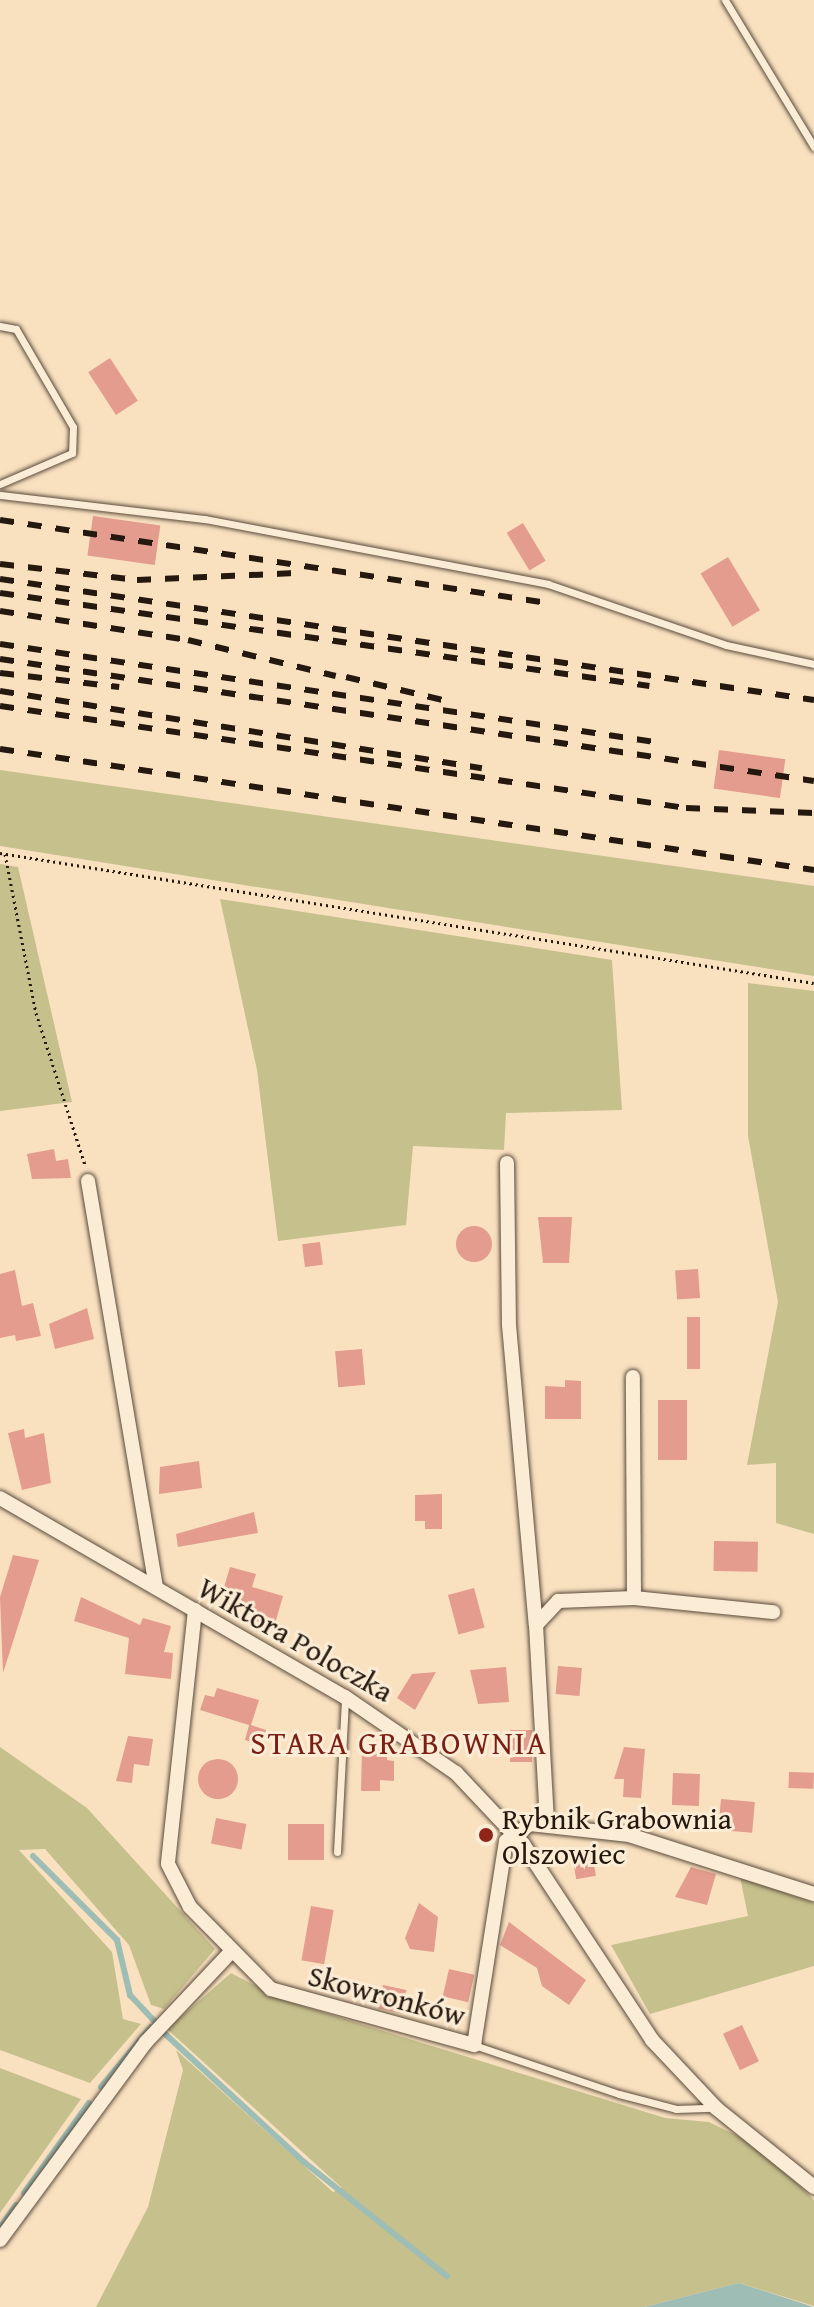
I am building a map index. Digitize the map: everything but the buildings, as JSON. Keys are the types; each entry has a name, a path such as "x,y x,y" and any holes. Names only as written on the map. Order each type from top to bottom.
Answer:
{"street":[{"path":"507,1163 509,1325 536,1625 547,1821"},
{"path":"88,1181 156,1587"},
{"path":"633,1377 634,1598"},
{"name":"Wiktora Poloczka","path":"0,1498 345,1697 438,1758 513,1831 652,2040 716,2108 814,2187"},
{"path":"536,1625 558,1601 634,1598 773,1612"},
{"name":"Skowronków","path":"195,1610 168,1864 177,1889 230,1953 281,1992 474,2045 490,1976 496,1886 513,1831"},
{"path":"513,1831 547,1821 658,1843 814,1894"},
{"path":"0,2240 146,2042 230,1953"}],"lane":[{"path":"725,0 814,147"},
{"path":"0,326 16,329 73,427 72,453 0,484"},
{"path":"0,495 205,519 548,584 726,645 814,664"},
{"path":"337,1852 345,1697"},
{"path":"474,2045 661,2105 716,2108"}],"path":[{"path":"88,1181 75,1116 36,1013 2,854 814,983"}],"shaded area":[{"path":"0,770 814,886 814,976 0,846"},
{"path":"0,864 18,867 72,1102 0,1111"},
{"path":"220,899 612,960 622,1110 506,1113 504,1150 413,1146 406,1225 278,1241 257,1070"},
{"path":"748,983 814,991 814,1534 776,1523 776,1463 747,1465 778,1302 748,1136"},
{"path":"0,1747 87,1808 215,1949 164,2009 151,2005 129,1945 45,1849 19,1850 112,1952 123,2019 141,2024 90,2083 0,2050"},
{"path":"740,1877 814,1903 814,1966 650,2014 611,1945 748,1916"},
{"path":"231,1973 283,2000 665,2118 709,2122 760,2147 814,2200 814,2306 739,2283 644,2307 96,2307 148,2207 183,2070 176,2050 333,2192 342,2188 167,2029"},
{"path":"0,2068 81,2099 0,2213"}],"water":[{"path":"739,2283 814,2307 644,2307"}],"waterway":[{"path":"33,1856 117,1940 130,1995 155,2022"},
{"path":"101,2087 151,2027"},
{"path":"163,2032 304,2162 447,2276"},
{"path":"24,2193 89,2103"},
{"path":"0,2228 16,2205"}],"railway":[{"path":"0,520 541,602"},
{"path":"0,564 137,580 295,573"},
{"path":"0,579 814,700"},
{"path":"0,593 649,686"},
{"path":"0,611 188,640 336,676"},
{"path":"0,644 655,742"},
{"path":"0,659 814,781"},
{"path":"0,673 119,687"},
{"path":"346,677 451,702"},
{"path":"0,691 482,768"},
{"path":"0,706 686,808 814,813"},
{"path":"0,749 814,870"}],"place":[{"name":"Rybnik Grabownia Olszowiec","path":"486,1835"}],"district":[{"name":"STARA GRABOWNIA","path":"399,1743"}]}
